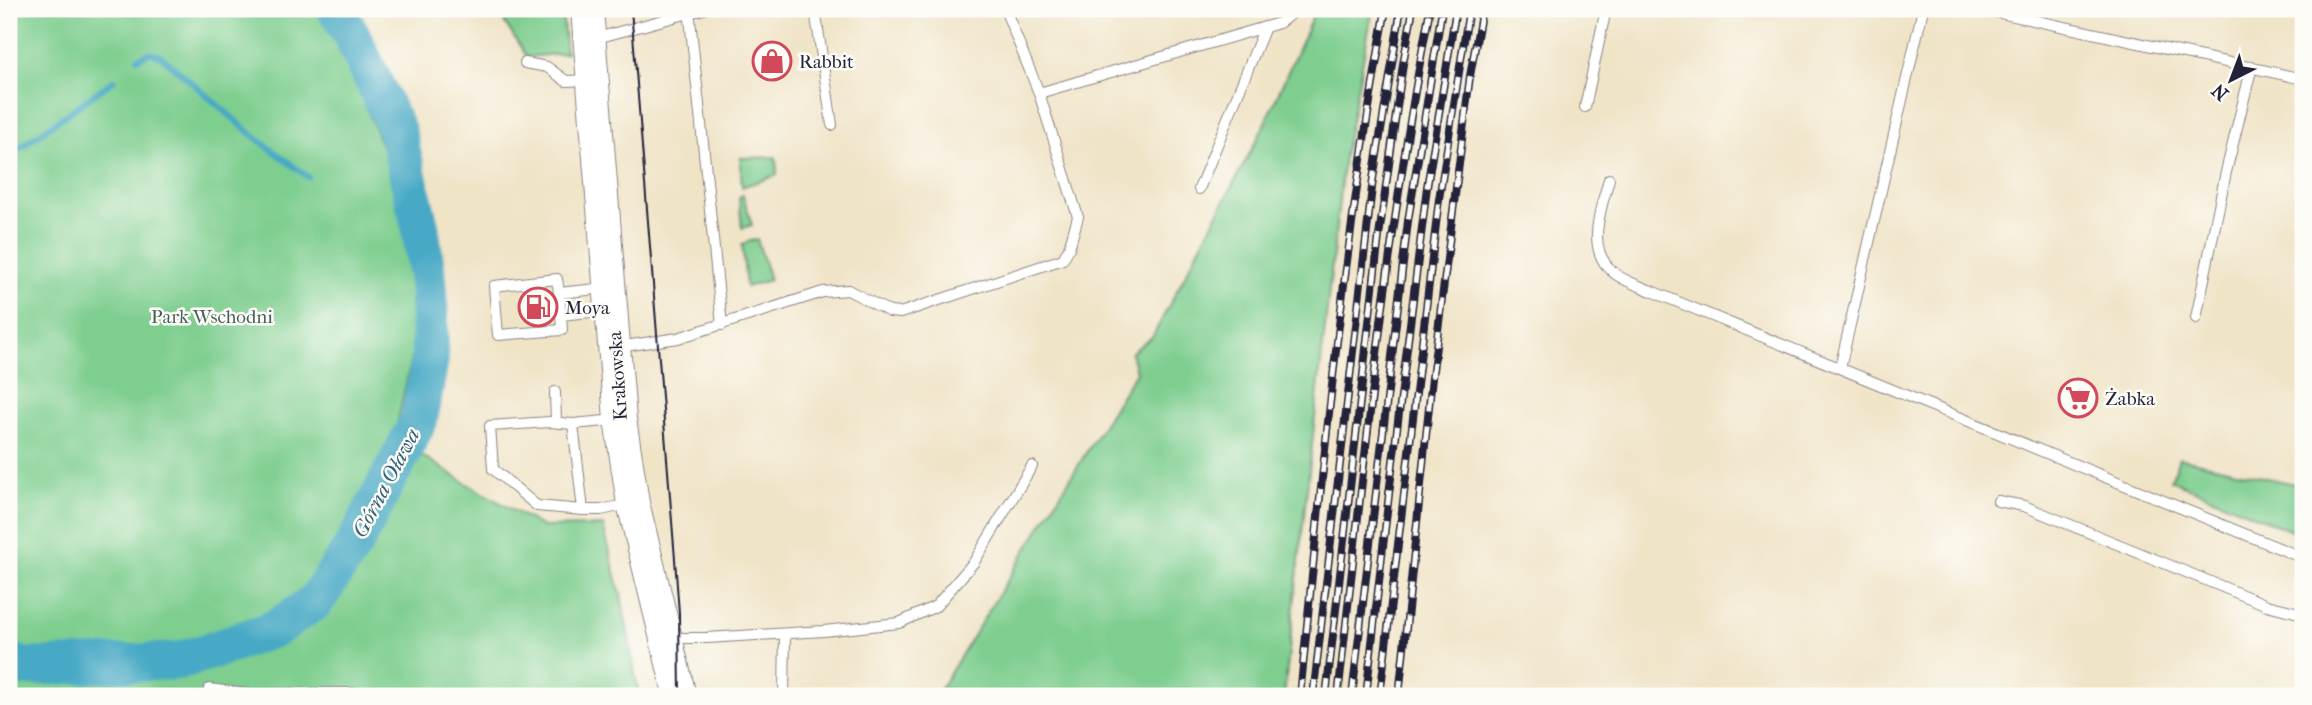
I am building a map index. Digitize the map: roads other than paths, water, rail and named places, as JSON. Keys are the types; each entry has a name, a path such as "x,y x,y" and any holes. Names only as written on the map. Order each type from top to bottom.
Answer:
{"main road":[{"name":"Krakowska","path":"587,9 620,419 633,503 680,696"}],"lane":[{"path":"590,40 704,9"},
{"path":"815,9 832,125"},
{"path":"614,347 678,338 812,295 848,290 890,312 900,313 1063,259 1078,217 1039,93 1004,9"},
{"path":"1039,93 1279,23 1297,9"},
{"path":"1585,107 1606,9"},
{"path":"1840,368 1923,9"},
{"path":"1982,9 2303,79"},
{"path":"689,11 722,324"},
{"path":"1199,189 1265,27"},
{"path":"525,64 547,66 566,81 593,80"},
{"path":"2196,318 2226,172 2252,66"},
{"path":"1609,178 1596,245 1606,265 1617,275 2303,558"},
{"path":"557,279 559,293 562,330 498,335 494,286 557,279"},
{"path":"559,293 611,301"},
{"path":"561,315 590,312 611,301"},
{"path":"555,391 556,422"},
{"path":"620,419 573,424 556,422 490,426 493,469 537,506 601,510 633,503"},
{"path":"573,424 583,510"},
{"path":"665,637 684,639 785,634 899,623 936,606 974,562 1032,466"},
{"path":"1998,501 2024,506 2267,605 2303,614"},
{"path":"784,696 785,634"},
{"path":"209,689 247,694 350,693 379,696"}],"waterway":[{"name":"Górna Oława","path":"9,660 24,667 177,661 276,628 315,602 355,543 419,420 430,359 429,290 420,226 397,131 352,36 336,9"},
{"path":"138,58 150,53 161,56 256,138 308,177"},
{"path":"9,156 114,80"}],"tram line":[{"path":"631,9 679,613 680,696"}],"railway":[{"path":"1300,696 1346,265 1386,9"},
{"path":"1313,696 1373,179 1401,9"},
{"path":"1326,696 1379,236 1413,9"},
{"path":"1338,696 1388,266 1430,9"},
{"path":"1352,696 1408,221 1442,9"},
{"path":"1366,696 1427,187 1456,9"},
{"path":"1380,696 1439,199 1469,9"},
{"path":"1399,696 1432,378 1470,76 1482,9"}],"place":[{"name":"Rabbit","path":"772,61"},
{"name":"Moya","path":"538,307"},
{"name":"Żabka","path":"2078,398"}],"park label":[{"name":"Park Wschodni","path":"212,316"}]}
